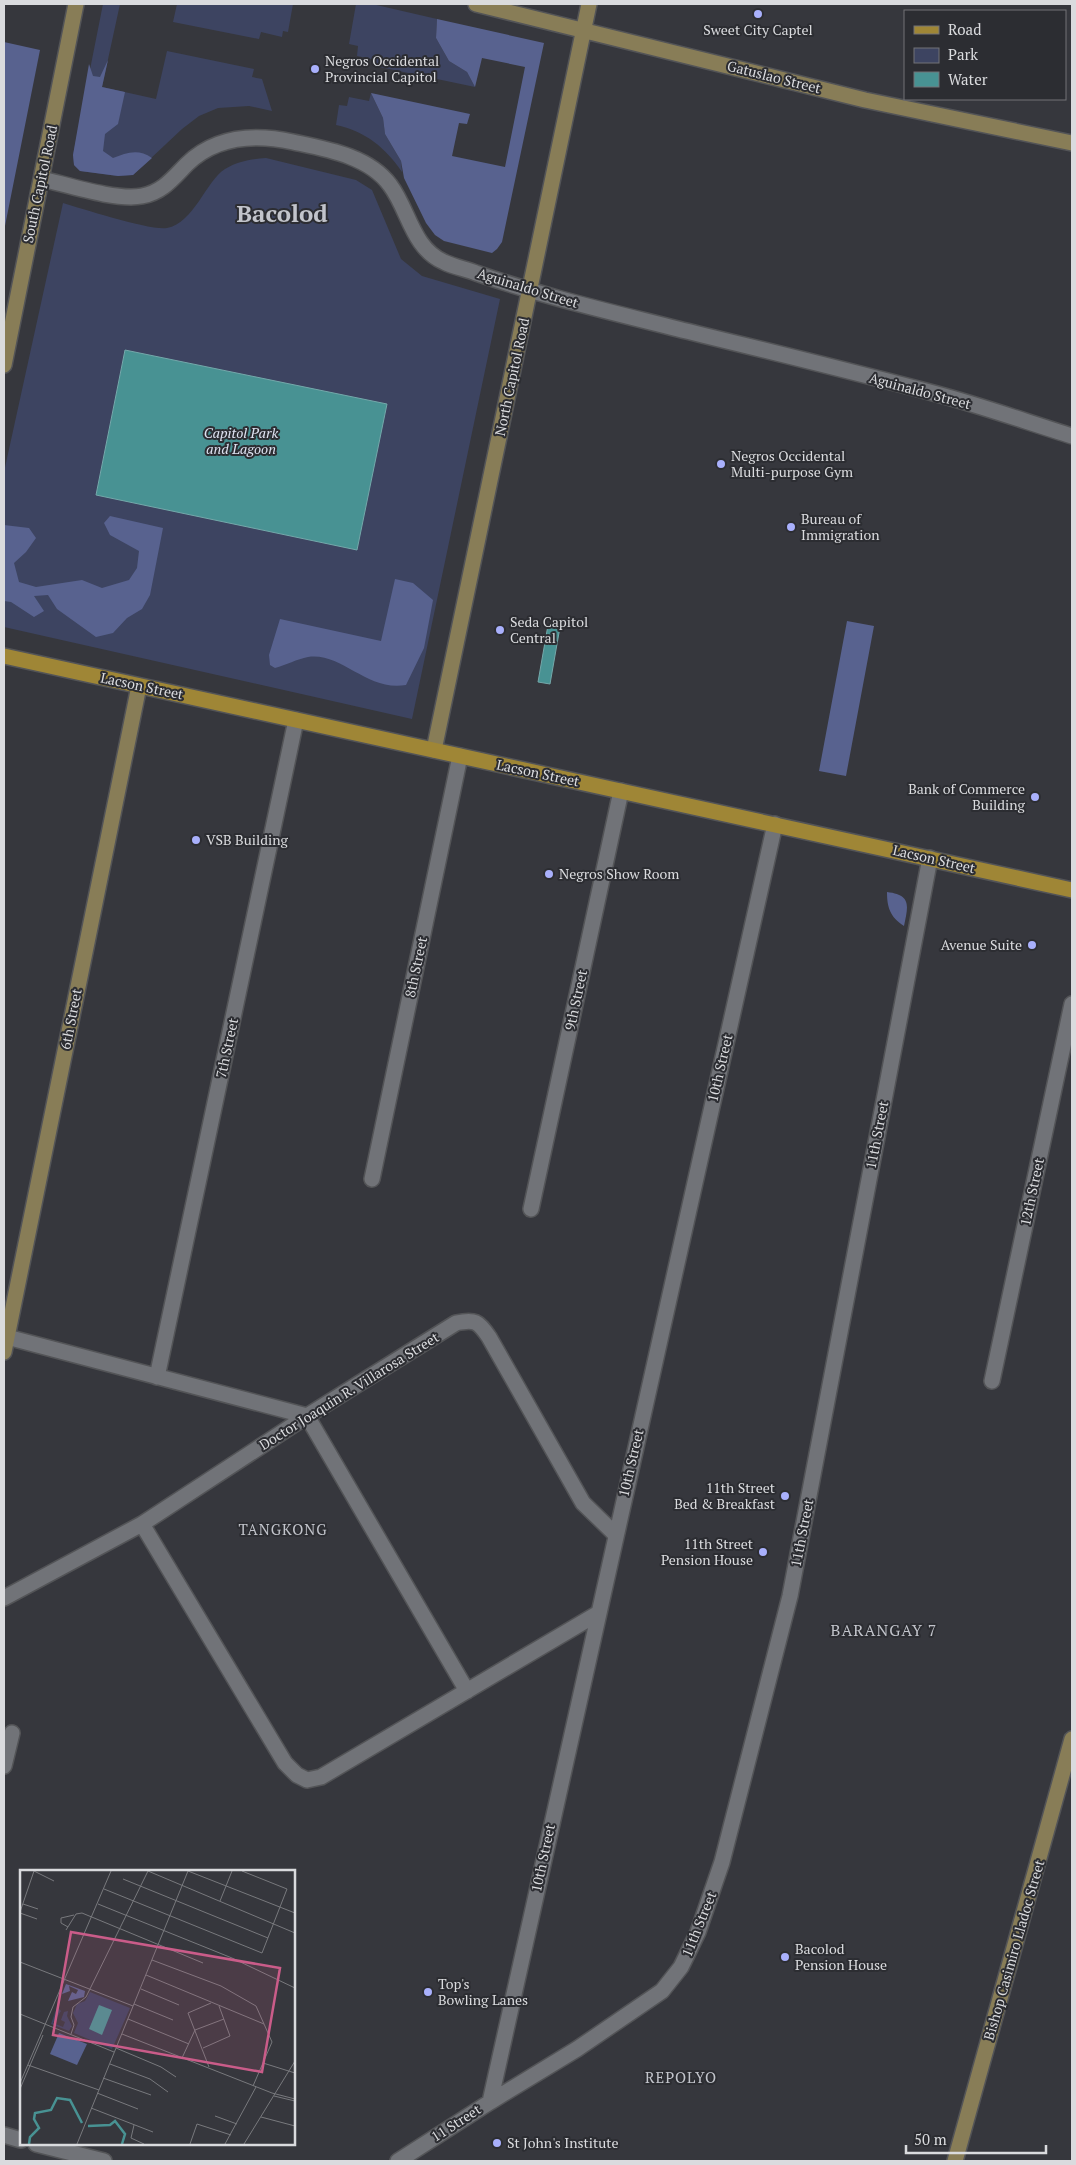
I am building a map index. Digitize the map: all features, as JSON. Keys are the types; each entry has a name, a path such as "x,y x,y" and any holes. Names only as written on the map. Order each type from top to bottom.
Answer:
{"main road":[{"name":"Lacson Street","path":"4,656 1072,890"}],"street":[{"name":"South Capitol Road","path":"4,365 76,4"},
{"name":"Gatuslao Street","path":"476,4 584,29 865,100 1072,143"},
{"name":"North Capitol Road","path":"434,750 531,291 571,83 589,4"},
{"name":"Aguinaldo Street","path":"42,179 124,197 142,196 161,190 202,152 221,143 242,138 264,138 291,142 344,155 362,162 378,173 390,185 412,228 424,246 443,262 531,291 939,394 1072,436"},
{"name":"6th Street","path":"5,1345 139,686"},
{"name":"7th Street","path":"157,1377 296,720"},
{"name":"8th Street","path":"372,1178 460,756"},
{"name":"9th Street","path":"531,1209 621,791"},
{"name":"10th Street","path":"490,2102 597,1614 775,824"},
{"name":"11th Street","path":"490,2102 577,2049 662,1991 681,1967 698,1932 722,1862 790,1596 930,858"},
{"name":"12th Street","path":"992,1381 1072,1004"},
{"name":"Doctor Joaquin R. Villarosa Street","path":"4,1598 142,1524 307,1416 456,1323 470,1320 481,1325 489,1337 583,1503 615,1534"},
{"path":"5,1345 157,1377 307,1416 467,1692"},
{"path":"142,1524 286,1763 297,1775 307,1780 321,1776 597,1614"},
{"path":"4,1766 12,1733"},
{"name":"Bishop Casimiro Lladoc Street","path":"955,2161 1072,1739"},
{"name":"11 Street","path":"398,2161 490,2102"},
{"path":"4,2135 20,2140"},
{"path":"40,2145 96,2160"}],"green space":[{"path":"103,4 120,4 102,87 156,99 167,51 254,69 252,77 262,79 272,111 249,106 218,108 199,116 182,129 133,175 118,176 80,171 74,165 73,155"},
{"path":"177,4 293,4 288,32 283,31 282,37 261,32 259,39 173,22"},
{"path":"356,4 372,4 437,19 436,38 449,61 467,72 475,87 375,66 376,60 357,56 358,46 349,44"},
{"path":"371,93 383,118 385,134 401,161 402,172 389,155 374,142 365,136 336,125 339,105 347,106 349,97 369,101"},
{"name":"Capitol Park and Lagoon","path":"266,158 356,180 372,190 401,259 422,276 500,299 412,719 4,627 4,472 63,203 132,223 167,228 176,225 185,218 218,175 225,169 245,161"}],"shaded area":[{"path":"437,19 544,43 502,242 492,253 444,241 435,235 426,223 404,178 401,161 385,134 383,118 371,93 470,114 467,124 459,123 452,156 505,167 525,67 482,58 475,87 467,72 449,61 436,38"},
{"path":"4,42 40,50 4,231"},
{"path":"108,60 102,87 125,92 118,124 105,134 103,151 113,158 137,152 152,158 133,175 118,176 80,171 74,165 73,155 89,64 93,76 100,77"},
{"path":"110,516 163,528 150,595 142,609 127,618 113,633 96,637 57,609 48,595 34,596 44,611 34,617 11,602 4,601 4,525 29,528 36,538 26,552 14,563 19,582 36,587 82,580 102,588 129,580 137,568 139,551 110,535 104,523"},
{"path":"395,579 413,583 433,600 424,648 406,685 392,686 379,683 332,660 320,657 308,657 275,668 270,665 269,655 280,619 381,641"},
{"path":"847,621 874,626 846,776 819,771"},
{"path":"887,892 901,896 906,903 907,913 904,926 895,919 890,911"}],"water":[{"path":"125,350 387,404 357,550 96,495"},
{"path":"548,625 560,627 550,684 538,682"}],"place":[{"name":"Sweet City Captel","path":"758,14"},
{"name":"Negros Occidental Provincial Capitol","path":"315,69"},
{"name":"Negros Occidental Multi-purpose Gym","path":"721,464"},
{"name":"Bureau of Immigration","path":"791,527"},
{"name":"Seda Capitol Central","path":"500,630"},
{"name":"Bank of Commerce Building","path":"1035,797"},
{"name":"VSB Building","path":"196,840"},
{"name":"Negros Show Room","path":"549,874"},
{"name":"Avenue Suite","path":"1032,945"},
{"name":"11th Street Bed & Breakfast","path":"785,1496"},
{"name":"11th Street Pension House","path":"763,1552"},
{"name":"Bacolod Pension House","path":"785,1957"},
{"name":"Top's Bowling Lanes","path":"428,1992"},
{"name":"St John's Institute","path":"497,2143"}],"district":[{"name":"Bacolod","path":"282,214"},
{"name":"TANGKONG","path":"283,1530"},
{"name":"BARANGAY 7","path":"884,1630"},
{"name":"REPOLYO","path":"681,2078"}]}
